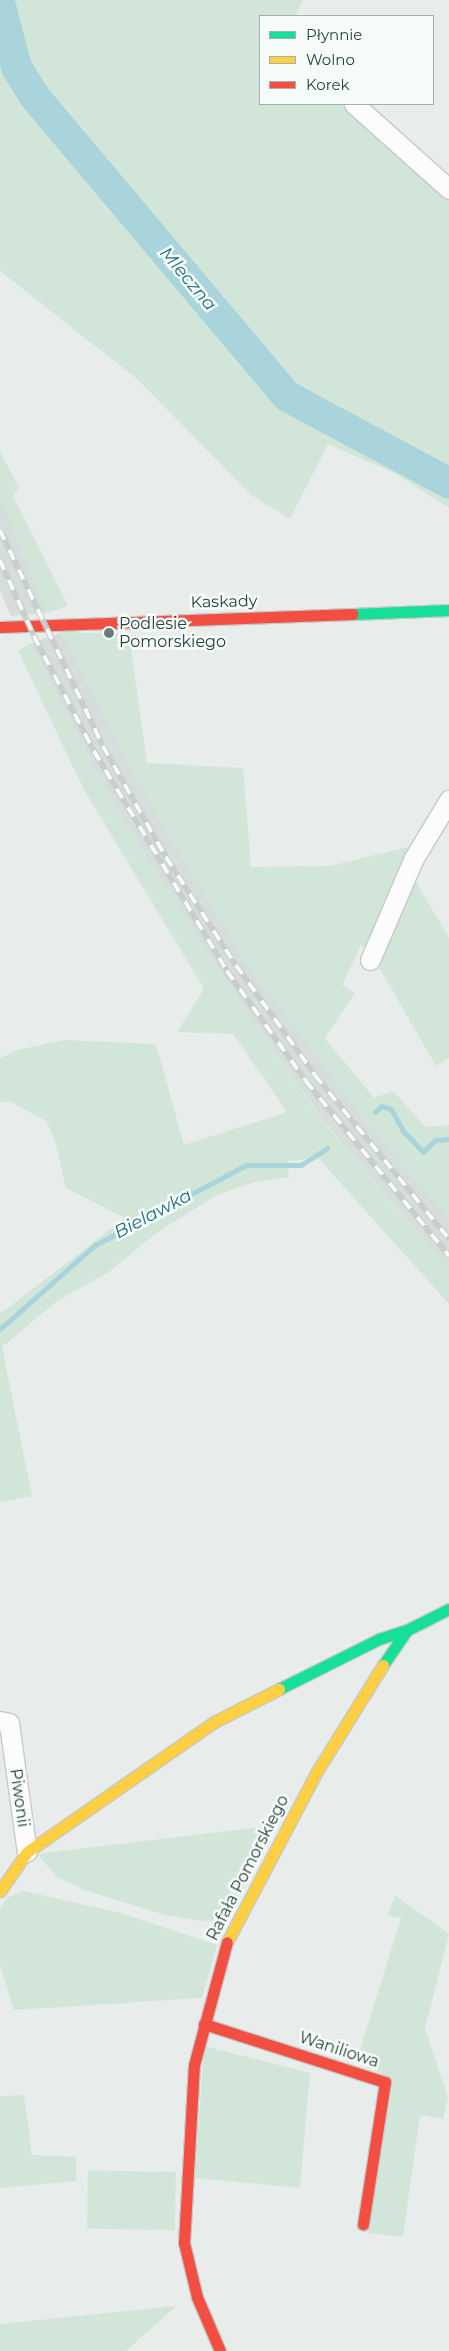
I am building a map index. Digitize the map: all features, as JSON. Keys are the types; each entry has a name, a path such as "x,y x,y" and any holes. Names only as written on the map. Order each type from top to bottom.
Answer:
{"street":[{"path":"355,105 449,189"},
{"name":"Kaskady","path":"0,628 449,610"},
{"path":"370,960 414,858 449,800"},
{"path":"0,1891 27,1852 214,1722 379,1639 408,1630 449,1610"},
{"name":"Rafała Pomorskiego","path":"220,2351 197,2297 184,2243 190,2109 204,2024 228,1938 316,1773 408,1630"},
{"name":"Piwonii","path":"0,1721 9,1723 27,1852"},
{"name":"Waniliowa","path":"204,2024 385,2082 363,2224"}],"shaded area":[{"path":"0,495 47,613 11,616 0,591"},
{"path":"61,632 157,815 250,968 370,1126 449,1218 449,1269 326,1124 248,1014 120,816 30,644"}],"green space":[{"path":"0,0 303,0 296,15 259,15 259,105 343,105 449,200 449,508 396,474 328,444 290,519 251,495 137,379 0,271"},
{"path":"0,452 19,487 13,496 68,606 47,613 0,495"},
{"path":"61,632 129,634 147,763 243,768 251,867 330,866 415,845 412,875 449,938 449,1058 436,1066 376,962 361,945 342,985 355,993 325,1038 374,1098 393,1091 426,1127 449,1125 449,1218 370,1126 250,968 157,815"},
{"path":"30,644 120,816 248,1014 326,1125 449,1269 449,1304 318,1158 287,1161 289,1177 255,1182 217,1195 156,1233 109,1272 57,1301 2,1347 32,1496 0,1502 0,1314 125,1218 66,1188 55,1141 46,1121 9,1101 0,1103 0,1058 18,1050 64,1040 156,1044 184,1145 287,1112 233,1034 177,1032 204,989 83,788 18,651"},
{"path":"277,1825 231,1911 219,1920 202,1921 165,1915 84,1890 57,1877 37,1854"},
{"path":"24,1891 124,1914 217,1945 202,1998 14,2010 0,1966 0,1908 7,1898"},
{"path":"395,1895 449,1934 425,2028 448,2097 443,2119 420,2115 403,2237 368,2233 393,2080 361,2063 358,2056 401,1918 388,1915"},
{"path":"204,2046 310,2073 300,2188 195,2178"},
{"path":"24,2095 32,2155 76,2157 76,2181 0,2188 0,2096"},
{"path":"88,2170 176,2172 175,2230 87,2228"},
{"path":"176,2306 126,2351 0,2351 0,2324"}],"waterway":[{"name":"Mleczna","path":"0,6 16,67 34,96 287,396 449,483"},
{"name":"Bielawka","path":"375,1112 382,1106 391,1109 404,1132 423,1152 435,1140 449,1139"},
{"name":"Bielawka","path":"0,1329 95,1245 246,1165 301,1165 327,1148"}],"railway":[{"path":"0,530 103,746 166,857 236,965 315,1075 449,1239"},
{"path":"0,560 34,636 94,751 227,971 306,1081 449,1256"}],"traffic: fast":[{"path":"353,614 449,610"},
{"path":"383,1665 407,1630 449,1609"},
{"path":"279,1689 379,1639 407,1630"}],"traffic: slow":[{"path":"227,1942 316,1773 383,1665"},
{"path":"0,1891 27,1852 214,1722 279,1689"}],"traffic: jam":[{"path":"0,627 353,614"},
{"path":"220,2351 197,2297 184,2243 194,2065 227,1942"},
{"path":"204,2024 385,2082 363,2224"}],"place":[{"name":"Podlesie Pomorskiego","path":"109,633"}]}
